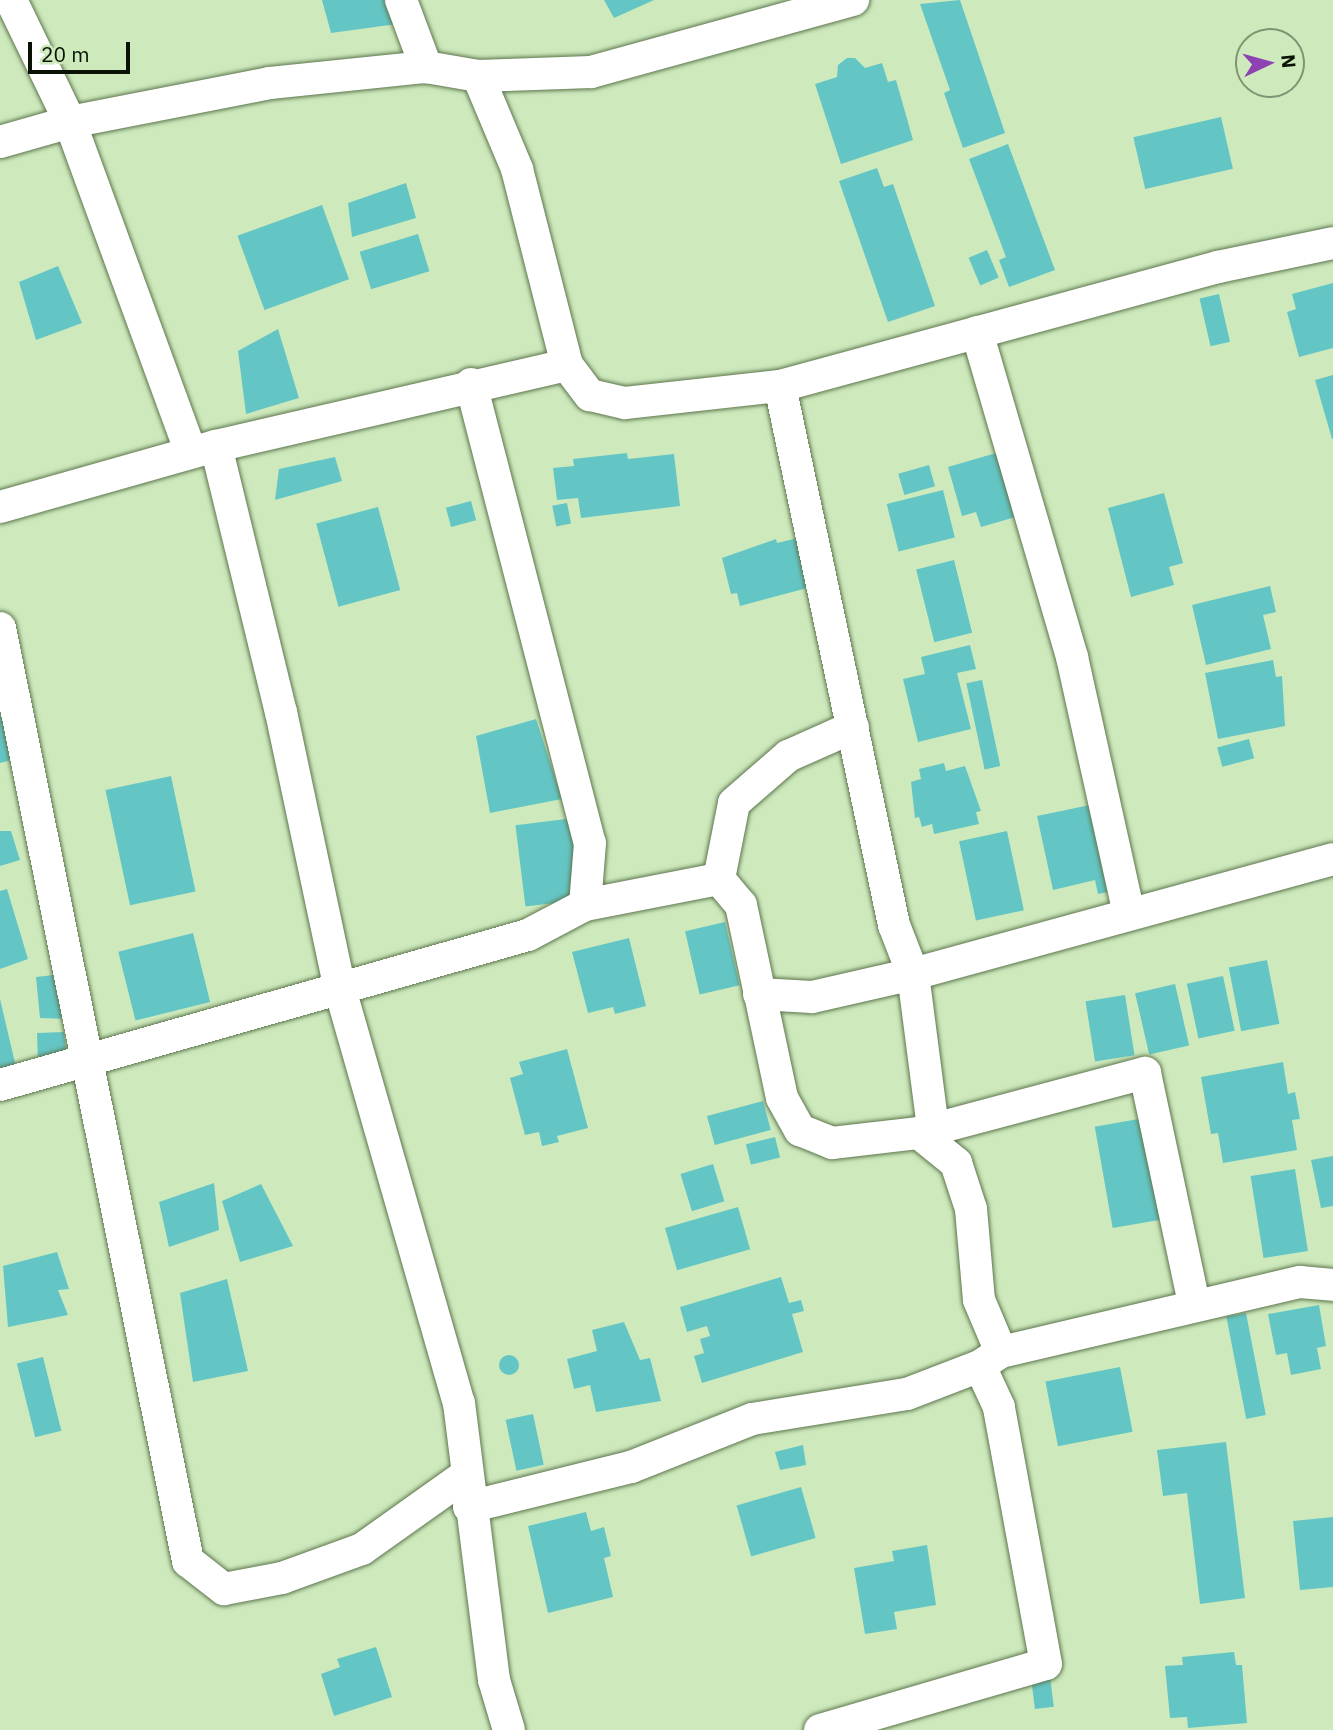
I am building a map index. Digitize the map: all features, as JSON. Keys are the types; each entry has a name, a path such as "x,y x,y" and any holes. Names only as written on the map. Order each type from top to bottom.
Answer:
{"street":[{"path":"11,0 70,122 203,449 281,712 340,989 459,1403 469,1507 494,1680 509,1730"},
{"path":"401,0 426,67"},
{"path":"0,142 70,122 270,83 426,67 478,76 591,72 853,0"},
{"path":"478,76 517,170 567,365 590,395 625,403 780,386 1218,267 1333,243"},
{"path":"977,332 1072,657 1129,914"},
{"path":"0,507 203,449 471,384 567,365"},
{"path":"471,384 590,843 585,905"},
{"path":"780,386 894,925 913,974 926,1131 956,1163 971,1209 979,1300 1046,1664 820,1730"},
{"path":"0,628 84,1059 188,1560 224,1589 282,1578 362,1549 466,1475"},
{"path":"719,879 734,803 788,756 853,727"},
{"path":"759,994 812,998 913,974 1333,859"},
{"path":"0,1085 528,935 585,905 670,885 719,879"},
{"path":"719,879 741,905 782,1098 800,1130 832,1143 926,1131 1145,1073 1194,1304"},
{"path":"469,1507 631,1467 752,1419 907,1394 991,1359 1194,1304 1300,1282 1333,1285"}],"building":[{"path":"322,0 390,0 397,24 331,33"},
{"path":"604,0 654,0 614,18"},
{"path":"960,0 1005,133 963,148 944,93 950,90 920,4"},
{"path":"847,58 855,58 865,68 882,63 888,82 896,80 913,140 841,164 815,84 837,77 838,65"},
{"path":"1221,117 1233,169 1145,189 1133,137"},
{"path":"1008,144 1055,270 1009,287 999,260 1006,257 969,159"},
{"path":"877,168 884,187 893,184 935,306 888,322 839,181"},
{"path":"406,183 416,218 352,237 348,203"},
{"path":"322,205 349,279 264,310 237,236"},
{"path":"418,234 429,271 371,289 360,252"},
{"path":"987,250 999,278 980,285 969,258"},
{"path":"58,266 82,323 36,340 19,282"},
{"path":"1333,283 1333,348 1299,357 1287,312 1296,309 1292,294"},
{"path":"1219,294 1230,342 1211,346 1200,298"},
{"path":"278,329 299,398 246,414 238,351"},
{"path":"1333,375 1333,439 1332,439 1315,380"},
{"path":"1003,451 1022,515 981,527 976,512 962,516 948,467"},
{"path":"627,453 628,459 674,454 680,506 581,518 578,498 557,500 553,468 574,466 573,459"},
{"path":"335,457 342,481 275,500 279,469"},
{"path":"929,465 935,486 904,495 898,474"},
{"path":"943,490 955,538 899,552 887,504"},
{"path":"1164,493 1183,563 1169,567 1174,585 1131,597 1108,508"},
{"path":"471,501 476,520 451,527 446,508"},
{"path":"567,503 571,524 556,526 552,506"},
{"path":"378,507 400,590 338,607 316,524"},
{"path":"798,538 811,587 740,606 737,593 731,594 722,558 776,539 777,543"},
{"path":"954,560 972,633 934,642 916,569"},
{"path":"1270,586 1276,612 1263,615 1271,649 1206,665 1192,605"},
{"path":"970,645 976,669 957,673 971,729 918,742 903,679 925,674 921,657"},
{"path":"1273,660 1276,677 1282,676 1285,726 1218,739 1205,673"},
{"path":"982,680 1000,766 985,769 966,683"},
{"path":"5,712 16,759 0,763 0,714"},
{"path":"536,719 562,799 490,813 476,736"},
{"path":"1249,739 1254,758 1222,767 1217,748"},
{"path":"944,763 946,771 965,766 981,811 976,812 979,824 934,834 932,824 922,827 919,817 915,818 911,782 921,779 919,769"},
{"path":"171,776 196,891 130,905 105,790"},
{"path":"1090,805 1117,890 1098,894 1095,880 1053,890 1037,816"},
{"path":"574,818 584,899 525,907 515,825"},
{"path":"0,831 11,831 20,860 0,866"},
{"path":"1007,831 1024,910 976,920 959,841"},
{"path":"7,889 28,959 0,969 0,891"},
{"path":"725,922 740,985 700,995 685,931"},
{"path":"193,933 210,1002 135,1021 118,952"},
{"path":"629,938 646,1006 615,1014 613,1007 588,1013 572,952"},
{"path":"1267,960 1279,1024 1241,1031 1229,967"},
{"path":"62,974 70,1019 40,1018 36,977"},
{"path":"1223,976 1235,1031 1198,1038 1187,984"},
{"path":"1175,984 1189,1045 1149,1055 1135,993"},
{"path":"1125,995 1135,1055 1095,1062 1085,1001"},
{"path":"0,999 16,1067 0,1072"},
{"path":"64,1032 66,1052 38,1064 37,1033"},
{"path":"567,1049 588,1128 557,1136 559,1142 542,1146 539,1132 525,1135 510,1078 523,1074 519,1062"},
{"path":"1283,1062 1288,1094 1295,1092 1300,1119 1292,1120 1297,1150 1223,1163 1218,1133 1211,1134 1201,1077"},
{"path":"763,1101 771,1130 715,1145 707,1116"},
{"path":"1144,1118 1162,1219 1113,1228 1095,1127"},
{"path":"775,1137 780,1157 751,1165 746,1144"},
{"path":"1333,1156 1333,1206 1321,1208 1311,1160"},
{"path":"713,1164 724,1201 692,1211 680,1174"},
{"path":"1295,1169 1308,1251 1264,1258 1251,1176"},
{"path":"214,1183 219,1230 169,1247 159,1202"},
{"path":"261,1184 293,1246 240,1262 222,1201"},
{"path":"738,1207 750,1249 677,1270 665,1228"},
{"path":"57,1252 69,1289 58,1290 68,1315 8,1327 3,1266"},
{"path":"781,1277 789,1303 801,1300 804,1311 792,1314 803,1352 702,1383 694,1356 704,1353 700,1339 710,1336 707,1326 687,1332 680,1307"},
{"path":"227,1279 248,1371 193,1382 180,1293"},
{"path":"1319,1305 1326,1346 1317,1348 1321,1369 1291,1375 1287,1353 1276,1355 1268,1314"},
{"path":"1246,1313 1266,1415 1246,1419 1226,1317"},
{"path":"624,1322 640,1360 650,1358 661,1401 596,1412 590,1385 574,1389 567,1359 597,1351 592,1330"},
{"path":"509,1355 516,1358 519,1365 516,1372 509,1375 502,1372 499,1365 502,1358"},
{"path":"43,1357 61,1431 35,1437 17,1364"},
{"path":"1120,1367 1133,1432 1058,1446 1045,1382"},
{"path":"533,1414 544,1465 516,1471 506,1420"},
{"path":"1226,1442 1245,1598 1200,1604 1187,1493 1163,1496 1157,1450"},
{"path":"803,1445 806,1465 780,1470 775,1452"},
{"path":"801,1487 816,1538 751,1556 737,1505"},
{"path":"586,1512 591,1531 604,1527 611,1556 604,1558 613,1597 548,1613 528,1526"},
{"path":"1333,1517 1333,1587 1300,1590 1293,1521"},
{"path":"927,1545 936,1605 894,1612 897,1629 865,1634 854,1568 894,1561 892,1551"},
{"path":"376,1647 392,1697 334,1716 321,1674 340,1667 337,1659"},
{"path":"1234,1652 1236,1665 1242,1665 1247,1723 1188,1728 1187,1717 1170,1718 1165,1666 1183,1665 1182,1657"},
{"path":"1050,1676 1054,1707 1035,1709 1031,1678"}]}
